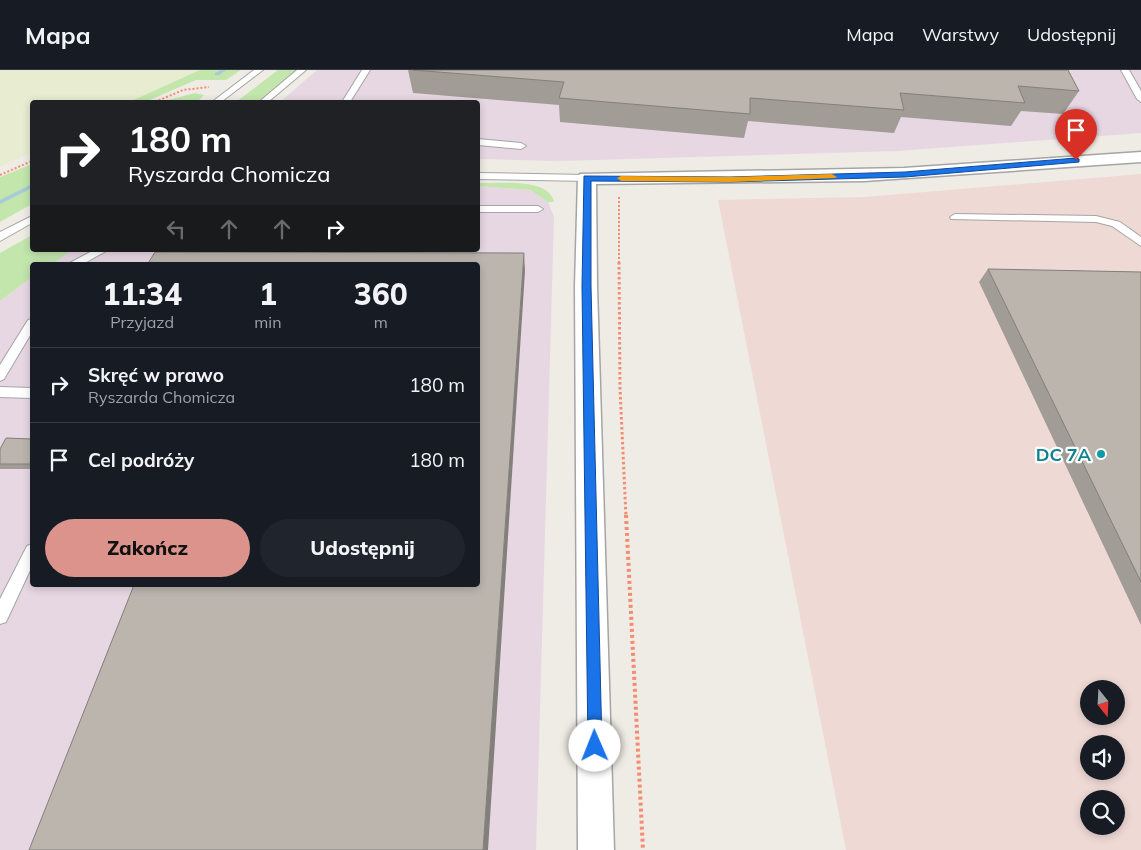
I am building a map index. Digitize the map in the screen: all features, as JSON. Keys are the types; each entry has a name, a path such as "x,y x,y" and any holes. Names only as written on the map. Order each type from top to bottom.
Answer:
{"street":[{"path":"596,850 586,286 586,178 730,180 905,174 1141,157"}],"lane":[{"path":"219,100 260,70"},
{"path":"265,100 302,70"},
{"path":"347,100 366,70"},
{"path":"1125,70 1141,99"},
{"path":"480,142 521,146"},
{"path":"480,176 586,178"},
{"path":"480,208 538,209"},
{"path":"955,217 1096,219 1116,224 1141,242"},
{"path":"0,237 30,220"},
{"path":"78,262 99,252"},
{"path":"0,376 30,326"},
{"path":"0,392 30,393"},
{"path":"0,616 30,555"}],"path":[{"path":"160,100 183,90 197,87 209,86 232,91"},
{"path":"0,175 30,162"},
{"path":"626,178 619,194 618,209 620,388 643,850"}],"shaded area":[{"path":"317,70 1141,70 1141,133 897,151 560,161 480,159 480,100 282,100"},
{"path":"1141,174 1141,850 846,850 718,200 865,197"},
{"path":"480,186 530,190 548,202 554,217 536,850 0,850 0,301 30,278 30,587 480,587 480,262 55,262 69,252 480,252"}],"green space":[{"path":"0,70 200,70 133,100 30,100 30,153 0,167"},
{"path":"200,70 241,70 226,80 196,80 150,100 133,100"},
{"path":"278,70 298,70 261,100 239,100"},
{"path":"195,93 204,95 199,100 169,100"},
{"path":"30,165 30,205 0,222 0,177"},
{"path":"480,183 533,185 550,194 554,202 548,202 530,190 480,186"},
{"path":"30,236 30,252 69,252 55,262 30,262 30,278 0,301 0,253"}],"building":[{"path":"413,70 1068,70 1079,91 1018,86 1025,103 900,93 904,110 750,98 750,114 559,98 564,82"},
{"path":"155,252 524,253 483,850 29,850 133,587 480,587 480,262 149,262"},
{"name":"DC 7A","path":"988,269 1141,272 1141,582"},
{"path":"6,438 30,439 30,464 0,464 0,449"}],"waterway":[{"path":"217,74 224,70"},
{"path":"0,202 30,187"}],"slow traffic":[{"path":"621,178 730,180 832,177"}],"place":[{"name":"DC 7A","path":"1101,454"}],"route":[{"path":"595,746 586,286 586,178 730,180 905,174 1076,160"}]}
